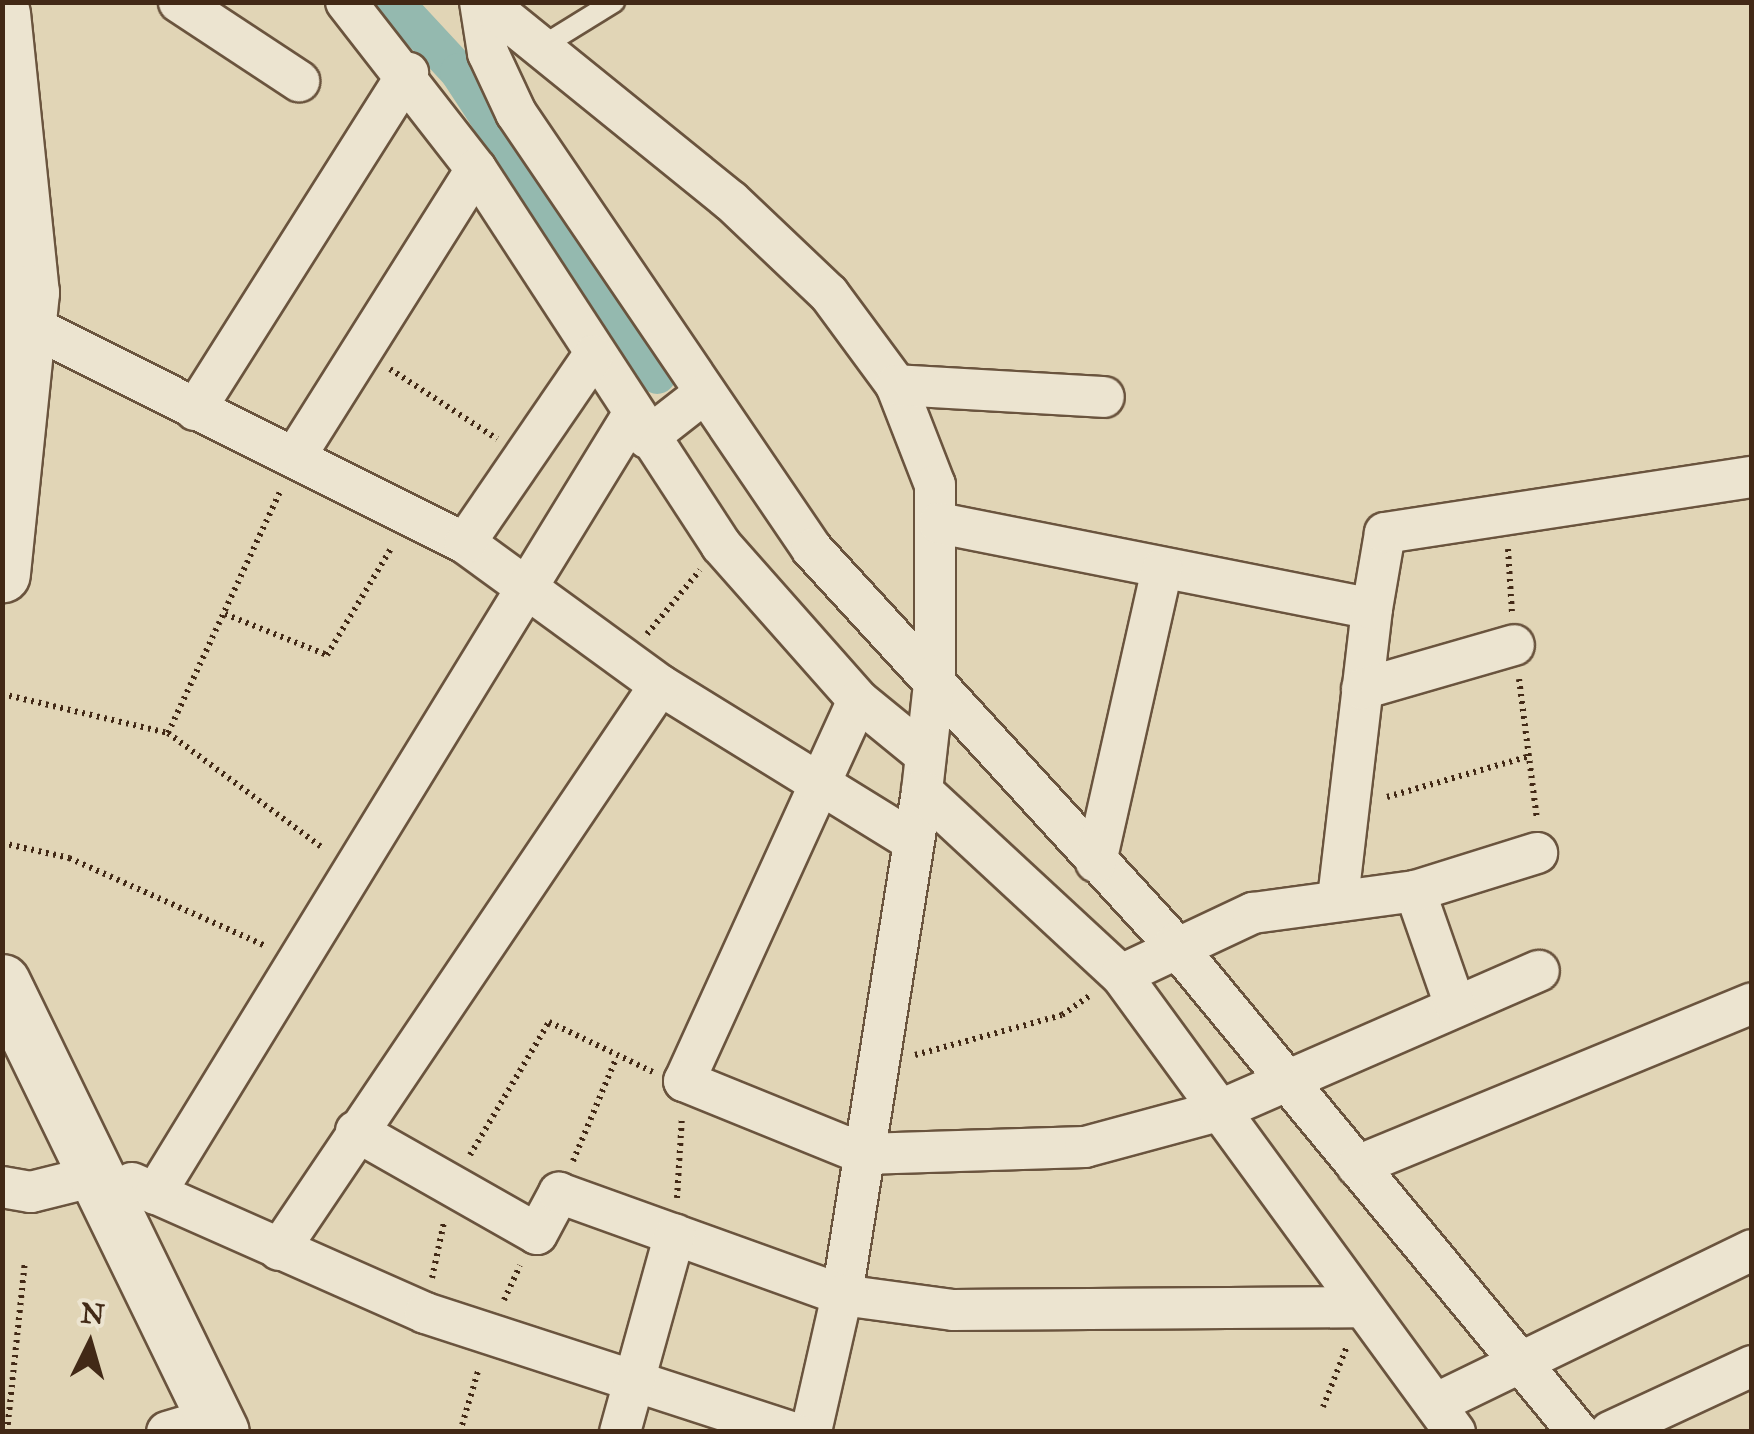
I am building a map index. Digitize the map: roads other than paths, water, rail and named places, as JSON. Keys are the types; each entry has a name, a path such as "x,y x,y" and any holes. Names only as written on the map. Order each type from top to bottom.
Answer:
{"main road":[{"path":"2,13 11,152 31,326 10,480 2,575"},
{"path":"2,982 201,1427"}],"street":[{"path":"179,2 300,81"},
{"path":"346,2 408,73 476,170 639,427 721,544 923,772 1121,975 1358,1310 1445,1418 1518,1360 1752,1250"},
{"path":"482,2 795,259 896,385 925,447 939,523 936,675 914,840 873,1066 842,1295 811,1432"},
{"path":"482,2 488,53 516,113 702,395 812,549 936,675 1096,862 1174,944 1578,1432"},
{"path":"195,410 408,73"},
{"path":"298,452 476,170"},
{"path":"31,326 195,410 298,452 465,543 660,685 818,790 914,840"},
{"path":"465,543 519,453 593,356"},
{"path":"896,385 1104,397"},
{"path":"155,1194 348,867 528,586 639,427 702,395"},
{"path":"1338,900 1372,608 1385,533 1506,518 1752,477"},
{"path":"939,523 1372,608"},
{"path":"1096,862 1162,568"},
{"path":"1362,688 1514,645"},
{"path":"279,1250 660,685"},
{"path":"858,700 684,1081 864,1154 1084,1146 1218,1111 1540,971"},
{"path":"1121,975 1174,944 1253,913 1415,891 1536,853"},
{"path":"1415,891 1456,1005"},
{"path":"1357,1166 1752,1003"},
{"path":"356,1132 451,1189 537,1234 559,1193 842,1295 972,1310 1358,1310"},
{"path":"2,1187 45,1190 87,1168 424,1313 792,1432"},
{"path":"620,1432 630,1381 676,1234"},
{"path":"1610,1432 1752,1366"}],"lane":[{"path":"541,47 614,2"}],"waterway":[{"path":"394,2 459,72 657,375"}]}
